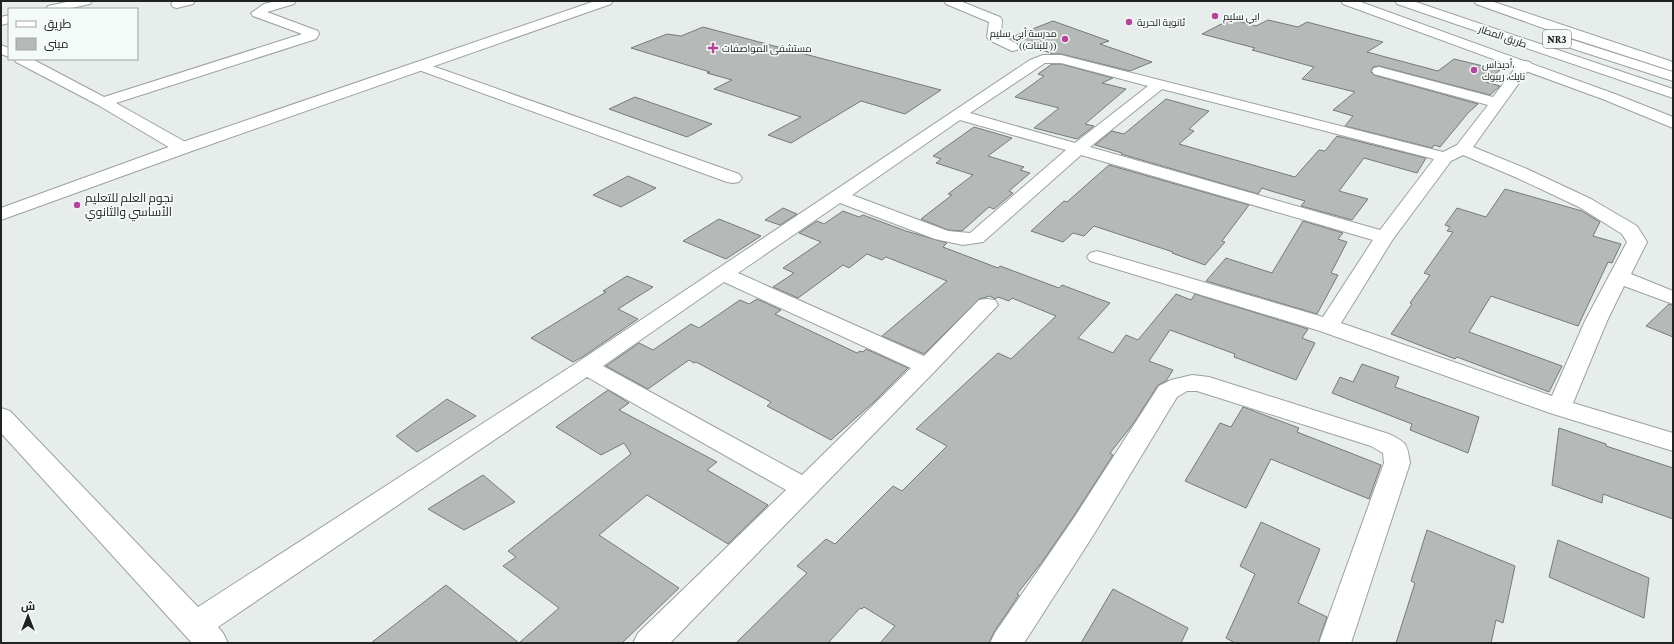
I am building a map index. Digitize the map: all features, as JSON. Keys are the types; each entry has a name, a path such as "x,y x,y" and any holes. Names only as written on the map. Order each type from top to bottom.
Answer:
{"main road":[{"path":"56,8 86,1"},
{"path":"177,4 189,1"},
{"path":"103,102 311,36 313,34 310,32 257,13 268,7 290,1"},
{"path":"1,214 183,148 607,1"},
{"path":"950,1 996,20 994,38 1012,46"},
{"path":"1347,1 1610,97 1673,123"},
{"name":"طريق المطار","path":"1401,1 1673,94"},
{"path":"1480,1 1579,36 1673,66"},
{"path":"1497,1 1673,61"},
{"name":"طريق المطار","path":"1471,11 1673,77"},
{"path":"1,417 204,634 586,367 958,114 1043,59 1061,59 1159,84 1454,153 1521,172 1609,216 1630,230 1636,242 1596,321 1559,407"},
{"path":"23,60 103,102 183,148"},
{"path":"1328,326 1384,237 1497,103 1524,65"},
{"path":"421,66 733,178"},
{"path":"1379,71 1497,103"},
{"path":"839,196 942,235 962,239 976,238 1079,148 1159,84"},
{"path":"958,114 1384,237"},
{"path":"1097,256 1328,326 1559,407 1673,442"},
{"path":"723,274 927,366"},
{"path":"1619,277 1673,298"},
{"path":"649,643 987,306"},
{"path":"586,367 773,472 805,488"},
{"path":"1006,643 1084,526 1168,392 1174,387 1191,382 1201,382 1380,440 1395,448 1397,464 1335,643"}],"building":[{"path":"1231,19 1256,26 1268,20 1298,27 1307,22 1383,42 1367,52 1438,71 1454,59 1500,70 1486,82 1500,86 1490,95 1379,66 1373,67 1371,72 1374,75 1478,104 1468,113 1440,147 1434,145 1432,148 1345,126 1353,116 1333,110 1355,92 1302,79 1314,67 1252,50 1255,48 1202,34"},
{"name":"مدرسة أبي سليم ((للبنات ))","path":"1053,21 1109,41 1100,44 1152,62 1130,71 1061,54 1053,54 1009,38"},
{"path":"703,27 941,90 905,114 861,101 791,143 768,135 801,117 714,89 732,80 631,48 667,34 681,36"},
{"path":"1052,64 1061,64 1113,78 1102,83 1126,89 1085,124 1094,126 1077,139 1034,128 1059,108 1015,97 1044,76 1038,74"},
{"path":"635,97 712,124 687,137 609,109"},
{"path":"1166,99 1209,111 1189,129 1194,131 1179,144 1295,177 1319,150 1325,151 1337,136 1426,158 1417,173 1364,158 1339,191 1368,199 1352,220 1301,206 1305,201 1262,188 1258,194 1095,145 1112,131 1124,134"},
{"path":"974,127 1012,138 988,156 1024,167 1020,170 1030,173 1009,191 1013,193 994,209 989,207 962,231 948,230 921,219 952,195 948,194 973,175 936,163 941,159 933,156"},
{"path":"1109,165 1249,205 1222,241 1225,242 1205,265 1172,253 1173,252 1094,226 1084,236 1073,233 1063,242 1031,231 1064,201 1067,202"},
{"path":"628,176 656,188 621,207 593,195"},
{"path":"1505,189 1582,211 1600,222 1593,236 1621,244 1612,263 1608,262 1578,326 1491,296 1469,332 1562,366 1549,392 1457,357 1455,359 1391,334 1412,304 1410,303 1430,275 1424,273 1453,232 1447,231 1450,227 1445,225 1457,208 1486,217"},
{"path":"783,208 797,214 780,225 765,220"},
{"path":"843,211 859,217 863,215 906,231 947,243 943,247 998,268 1000,266 1059,288 1062,285 1110,303 1078,338 1113,353 1126,335 1138,340 1176,294 1191,300 1195,294 1308,329 1302,338 1315,343 1296,380 1234,357 1235,354 1170,330 1149,361 1173,370 1166,381 1158,385 1133,424 1110,453 1113,455 1042,562 1017,594 1019,595 994,632 989,643 880,643 895,626 864,607 862,609 860,608 828,643 736,643 807,573 797,566 826,539 835,544 893,486 902,491 947,446 916,429 998,353 1011,359 1056,316 1012,298 1009,301 998,297 995,299 990,296 979,299 924,354 882,336 947,281 886,257 882,260 867,254 849,268 843,265 798,298 773,287 794,273 783,268 821,242 799,233 817,221 824,224"},
{"path":"719,219 761,236 726,259 683,241"},
{"path":"1303,221 1343,233 1338,239 1347,242 1331,273 1338,275 1317,314 1206,281 1226,258 1272,273"},
{"path":"627,276 653,287 618,309 638,319 584,356 573,362 531,338 606,292 603,291"},
{"path":"757,299 781,310 775,314 857,353 860,351 863,352 866,349 908,368 875,401 831,440 767,406 771,402 696,362 694,363 689,360 648,389 606,366 639,343 653,350 691,324 699,328 740,300 749,304"},
{"path":"1669,304 1673,305 1673,337 1646,326"},
{"path":"1362,364 1399,377 1395,387 1479,417 1468,453 1410,430 1412,424 1332,393 1340,377 1353,382"},
{"path":"608,390 629,403 619,410 717,462 707,470 768,505 728,544 647,495 599,535 679,588 622,643 519,643 559,608 503,566 516,557 508,551 631,454 624,443 601,455 556,427"},
{"path":"447,399 476,416 417,452 396,436"},
{"path":"1243,407 1299,428 1297,432 1381,465 1369,499 1271,459 1246,508 1185,481 1220,423 1231,427"},
{"path":"1559,428 1606,444 1606,446 1673,468 1673,519 1603,494 1602,503 1552,485"},
{"path":"483,475 515,502 464,530 428,509"},
{"path":"1261,522 1320,549 1298,603 1327,617 1318,643 1235,643 1226,638 1255,574 1240,566"},
{"path":"1427,530 1515,566 1503,623 1496,620 1491,643 1396,643 1415,583 1411,581"},
{"path":"1558,540 1649,578 1644,618 1549,577"},
{"path":"446,585 519,643 371,643"},
{"path":"1113,589 1188,628 1181,643 1081,643"}],"place":[{"name":"ابي سليم","path":"1215,16"},
{"name":"ثانوية الحرية","path":"1129,22"},
{"name":"مدرسة أبي سليم ((للبنات ))","path":"1065,39"},
{"name":"مستشفى المواصفات","path":"713,48"},
{"name":"أديداس، نايك، ريبوك","path":"1474,70"},
{"name":"نجوم العلم للتعليم الأساسي والثانوي","path":"77,205"}]}
